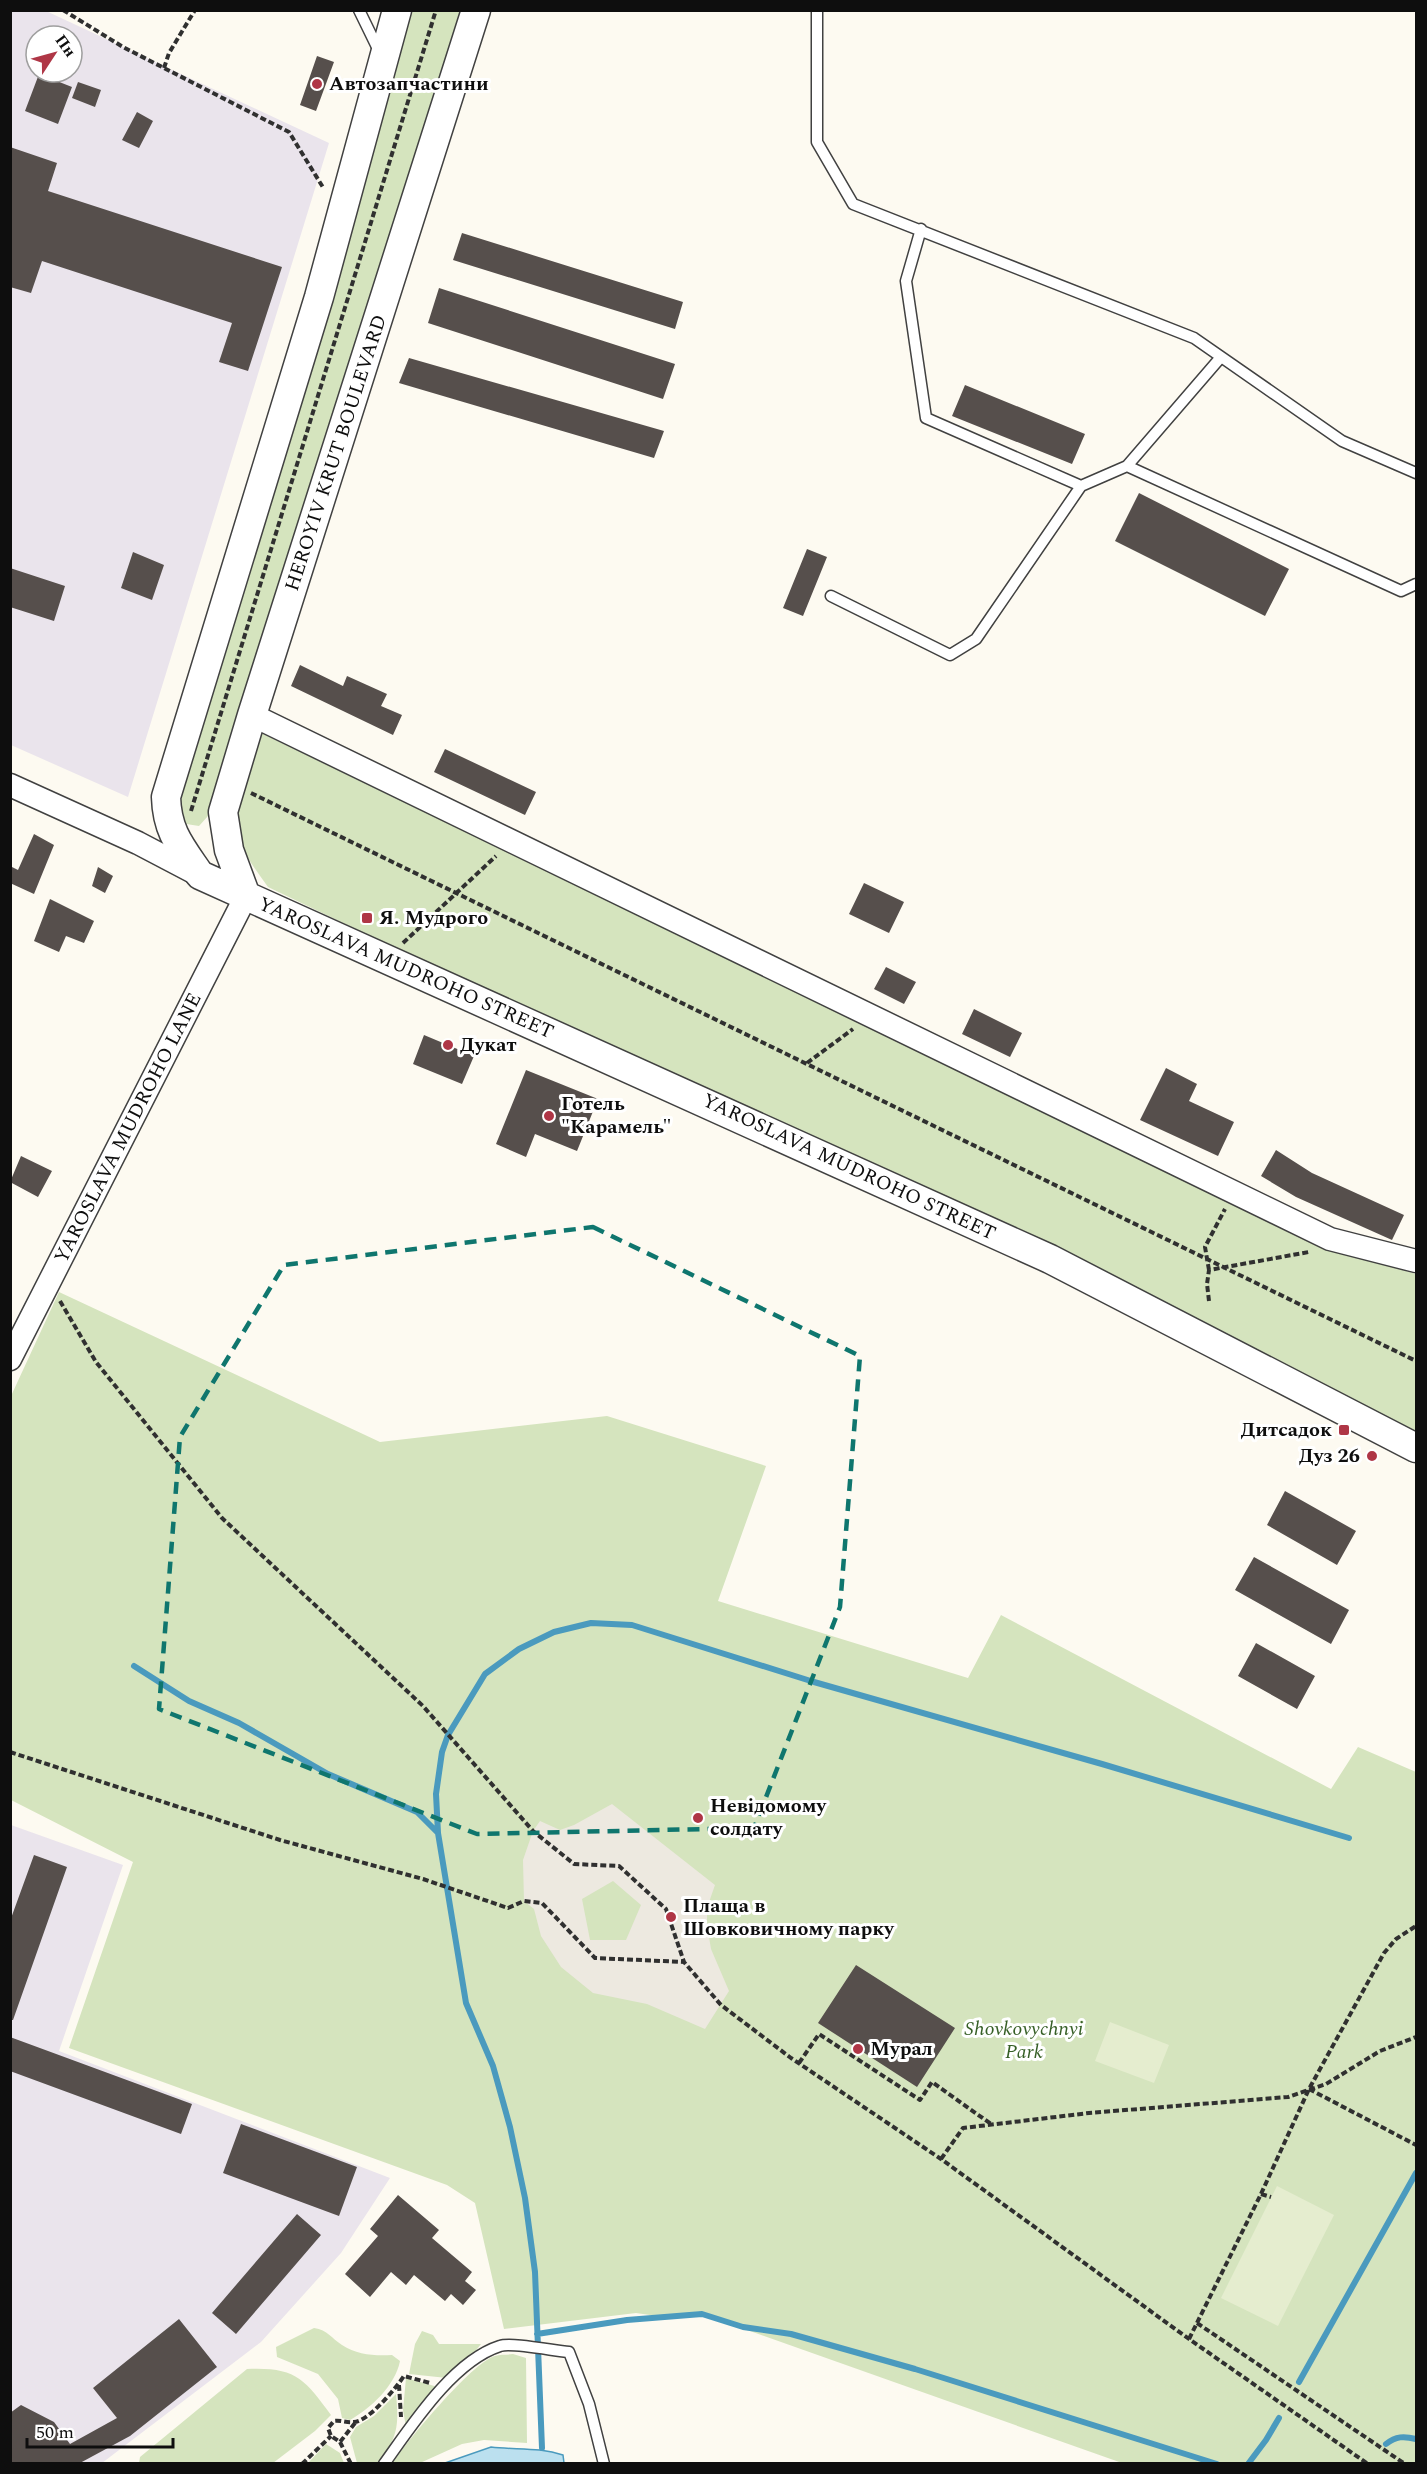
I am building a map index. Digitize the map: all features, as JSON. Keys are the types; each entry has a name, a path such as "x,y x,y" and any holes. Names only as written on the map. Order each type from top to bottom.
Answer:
{"street":[{"path":"200,875 174,837 167,818 166,797 342,216 397,10"},
{"name":"HEROYIV KRUT BOULEVARD","path":"246,896 229,850 223,812 476,10"},
{"path":"252,715 1330,1239 1416,1261"},
{"name":"YAROSLAVA MUDROHO STREET","path":"10,784 138,843 200,875 1050,1259 1416,1448"},
{"name":"YAROSLAVA MUDROHO LANE","path":"10,1359 246,896"}],"lane":[{"path":"359,10 384,59"},
{"path":"817,10 818,142 853,204 1194,338 1342,441 1416,473"},
{"path":"921,229 906,281 926,418 1081,486"},
{"path":"831,596 950,655 976,639 1081,486 1127,466 1221,357"},
{"path":"1127,466 1401,591 1416,584"},
{"path":"384,2463 431,2400 445,2386 473,2360 502,2345 569,2352 589,2404 604,2463"}],"path":[{"path":"63,10 123,47 289,132 363,250"},
{"path":"164,68 169,53 195,10"},
{"path":"190,815 436,10"},
{"path":"232,783 1416,1361"},
{"path":"386,959 512,841"},
{"path":"807,1063 871,1016"},
{"path":"1209,1301 1207,1284 1209,1270 1205,1246 1234,1192"},
{"path":"1209,1270 1229,1269 1309,1252 1330,1239"},
{"path":"49,1282 96,1362 222,1518 423,1706 533,1831 574,1864 619,1866 666,1909 684,1962 721,2005 799,2063 941,2159 1188,2339 1368,2463"},
{"path":"10,1752 280,1840 423,1879 455,1892 508,1908 524,1901 542,1903 595,1958 684,1962"},
{"path":"1188,2339 1261,2194 1309,2089 1384,1953 1396,1940 1416,1926"},
{"path":"799,2063 819,2034 920,2100 932,2082 992,2125"},
{"path":"941,2159 963,2128 1089,2113 1288,2097 1326,2084 1380,2051 1416,2037"},
{"path":"1309,2089 1416,2145"},
{"path":"1261,2194 1271,2197"},
{"path":"1197,2323 1405,2463"},
{"path":"340,2442 355,2423 368,2415 399,2385 404,2376 445,2386"},
{"path":"399,2385 403,2438"},
{"path":"351,2463 340,2442 331,2436 328,2428 334,2421 355,2423"},
{"path":"302,2463 331,2436"}],"highlighted area":[{"path":"593,1227 860,1356 840,1607 754,1828 477,1834 159,1709 180,1437 284,1265"}],"shaded area":[{"path":"44,10 74,24 24,24 24,84 84,84 84,29 329,143 128,797 11,745 10,11"},
{"name":"Плаща в Шовковичному парку","path":"612,1804 715,1885 707,1908 707,1925 711,1949 729,1991 705,2029 647,2004 593,1993 561,1967 541,1936 534,1909 524,1901 523,1860 533,1831 540,1821 560,1830","holes":["613,1881 641,1905 626,1940 590,1940 582,1899"]},
{"path":"11,1825 123,1865 59,2051 390,2178 341,2253 261,2342 102,2463 11,2464"}],"green space":[{"path":"403,11 467,11 208,816 199,826 180,823 176,811"},
{"path":"259,732 1325,1247 1416,1274 1416,1437 268,887 247,856 241,841 239,826 241,794"},
{"name":"Shovkovychnyi Park","path":"59,1292 380,1442 607,1416 766,1466 718,1601 968,1678 1001,1615 1331,1789 1358,1747 1416,1772 1416,2463 1122,2463 702,2314 664,2317 636,2313 504,2329 475,2203 447,2185 69,2048 133,1862 11,1800 11,1396"},
{"path":"1110,2022 1169,2045 1154,2083 1095,2061"},
{"path":"1277,2186 1334,2215 1278,2326 1221,2298"},
{"path":"314,2328 326,2332 354,2351 373,2355 392,2355 400,2361 388,2387 366,2409 350,2420 342,2418 338,2399 318,2374 277,2357 276,2347"},
{"path":"422,2331 433,2335 439,2344 481,2344 470,2358 447,2378 409,2374 415,2344"},
{"path":"513,2354 526,2358 527,2443 484,2440 462,2444 420,2463 392,2463 440,2404 471,2373 495,2356"},
{"path":"247,2369 277,2370 297,2377 313,2392 331,2415 315,2431 273,2463 139,2463 140,2457"},
{"path":"406,2378 438,2387 406,2427 403,2410"},
{"path":"396,2394 397,2423 390,2446 378,2463 357,2463 350,2437 356,2427 374,2416"},
{"path":"326,2444 340,2453 344,2463 308,2463"}],"water":[{"path":"491,2447 554,2452 563,2455 564,2463 445,2463"}],"building":[{"name":"Автозапчастини","path":"317,56 334,62 316,111 300,105"},
{"path":"35,84 64,84 72,87 58,124 25,111"},
{"path":"77,84 101,90 95,107 72,98"},
{"path":"137,112 153,121 139,148 122,140"},
{"path":"10,147 57,163 48,191 282,267 248,371 219,362 232,323 42,261 31,293 10,287"},
{"path":"462,233 683,302 675,329 453,260"},
{"path":"439,288 675,364 663,399 428,323"},
{"path":"409,358 664,431 654,458 399,383"},
{"path":"965,385 1085,434 1072,464 952,416"},
{"path":"1139,493 1289,569 1265,616 1115,541"},
{"path":"807,549 827,557 803,616 783,608"},
{"path":"133,552 164,565 152,600 121,588"},
{"path":"10,568 65,586 54,621 10,607"},
{"path":"300,665 343,686 347,676 387,694 381,706 402,715 393,735 291,686"},
{"path":"445,749 536,792 525,815 434,772"},
{"path":"34,834 54,845 34,894 10,883 10,866 18,870"},
{"path":"98,867 113,876 105,893 92,886"},
{"path":"864,883 904,902 889,933 849,914"},
{"path":"50,899 94,921 84,943 66,936 59,952 34,941"},
{"path":"886,967 916,982 904,1004 874,989"},
{"path":"974,1009 1022,1033 1010,1057 962,1034"},
{"path":"424,1035 474,1056 462,1084 413,1064"},
{"path":"1166,1068 1197,1084 1189,1101 1234,1122 1218,1156 1140,1120"},
{"name":"Готель \"Карамель\"","path":"526,1070 598,1099 577,1151 535,1134 526,1157 496,1144"},
{"path":"1276,1150 1312,1173 1404,1215 1392,1240 1296,1197 1261,1176"},
{"path":"21,1156 52,1171 38,1197 10,1182"},
{"path":"1285,1491 1356,1531 1337,1565 1267,1525"},
{"path":"1254,1557 1349,1610 1331,1644 1235,1590"},
{"path":"1256,1643 1315,1676 1297,1709 1238,1676"},
{"path":"34,1855 67,1867 13,2020 10,2020 10,1921"},
{"path":"856,1965 955,2028 917,2087 818,2023"},
{"path":"10,2037 192,2104 181,2134 10,2071"},
{"path":"241,2124 357,2167 339,2216 223,2173"},
{"path":"398,2195 439,2230 432,2238 472,2272 465,2281 476,2290 463,2305 451,2294 445,2301 414,2275 406,2285 391,2272 370,2297 345,2274 378,2236 370,2229"},
{"path":"297,2214 321,2235 236,2334 212,2313"},
{"path":"179,2319 217,2367 130,2436 80,2463 10,2463 10,2413 21,2405 54,2422 70,2444 117,2418 93,2388"}],"waterway":[{"path":"438,1833 436,1794 442,1752 448,1735 485,1674 519,1649 554,1632 591,1623 632,1625 814,1682 1102,1764 1349,1838"},
{"path":"134,1666 189,1701 239,1723 328,1774 417,1812 438,1833 466,2003 493,2066 510,2127 525,2198 535,2272 542,2448"},
{"path":"1299,2382 1416,2173"},
{"path":"537,2334 627,2320 702,2314 743,2327 791,2334 915,2369 1217,2464"},
{"path":"1248,2464 1279,2418"},
{"path":"1386,2444 1400,2437 1416,2439"}],"place":[{"name":"Автозапчастини","path":"317,84"},
{"name":"Я. Мудрого","path":"367,918"},
{"name":"Дукат","path":"448,1045"},
{"name":"Готель \"Карамель\"","path":"549,1116"},
{"name":"Дитсадок","path":"1344,1430"},
{"name":"Дуз 26","path":"1372,1456"},
{"name":"Невідомому солдату","path":"698,1818"},
{"name":"Плаща в Шовковичному парку","path":"671,1917"},
{"name":"Мурал","path":"858,2049"}]}
